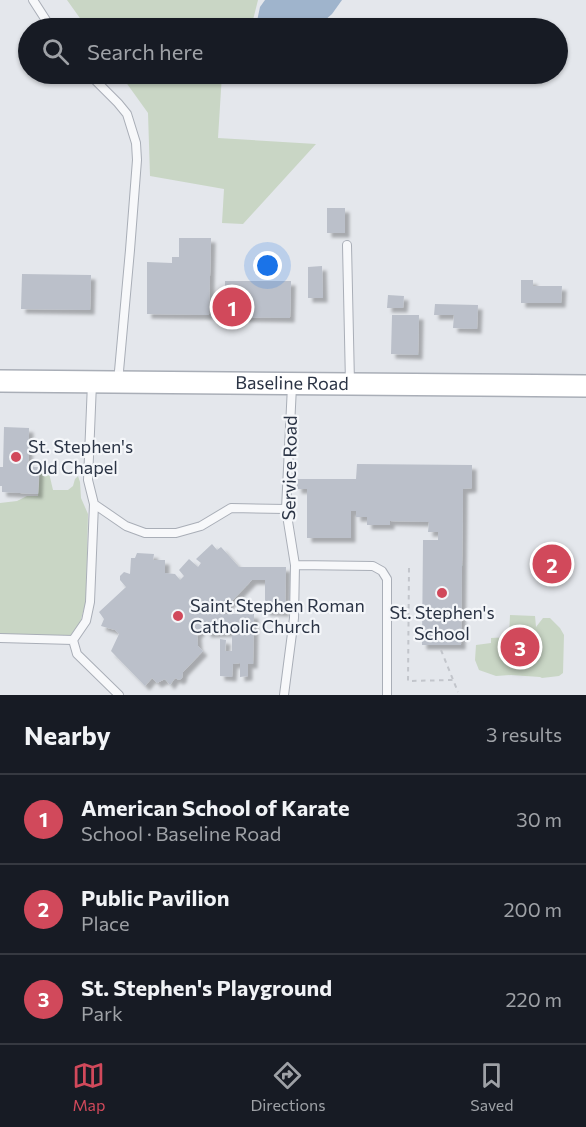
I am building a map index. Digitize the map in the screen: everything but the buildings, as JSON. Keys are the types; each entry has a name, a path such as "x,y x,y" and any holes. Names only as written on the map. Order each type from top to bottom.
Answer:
{"street":[{"name":"Baseline Road","path":"0,381 586,386"}],"lane":[{"path":"33,0 45,18"},
{"path":"99,84 127,114 136,143 137,160 118,382"},
{"path":"347,245 350,385"},
{"path":"73,640 86,621 90,602 94,504 88,480 92,382"},
{"name":"Service Road","path":"284,695 294,618 295,565 286,509 292,384"},
{"path":"94,504 126,526 145,533 176,534 201,526 231,508 286,509"},
{"path":"295,565 373,566 382,571 387,579 387,695"},
{"path":"0,638 73,640"},
{"path":"73,640 77,654 119,695"}],"path":[{"path":"409,568 408,681 453,680"},
{"path":"441,650 458,692"}],"green space":[{"path":"67,0 258,0 254,18 80,18"},
{"path":"127,84 221,84 218,138 316,144 243,224 222,223 224,189 150,176 148,113"},
{"path":"46,469 53,490 68,490 78,476 81,498 88,514 86,601 80,623 70,636 0,634 0,503 17,501 27,496 38,496 40,472"},
{"path":"510,615 535,616 536,627 543,618 550,618 560,628 564,635 563,673 559,676 542,678 496,676 479,670 475,660 476,645 491,643 491,638 509,637"}],"water":[{"path":"265,0 342,0 327,18 258,18 260,7"}],"place":[{"name":"American School of Karate","path":"232,307"},
{"name":"St. Stephen's Old Chapel","path":"16,457"},
{"name":"Public Pavilion","path":"552,564"},
{"name":"St. Stephen's School","path":"442,593"},
{"name":"Saint Stephen Roman Catholic Church","path":"178,616"},
{"name":"St. Stephen's Playground","path":"520,647"}]}
